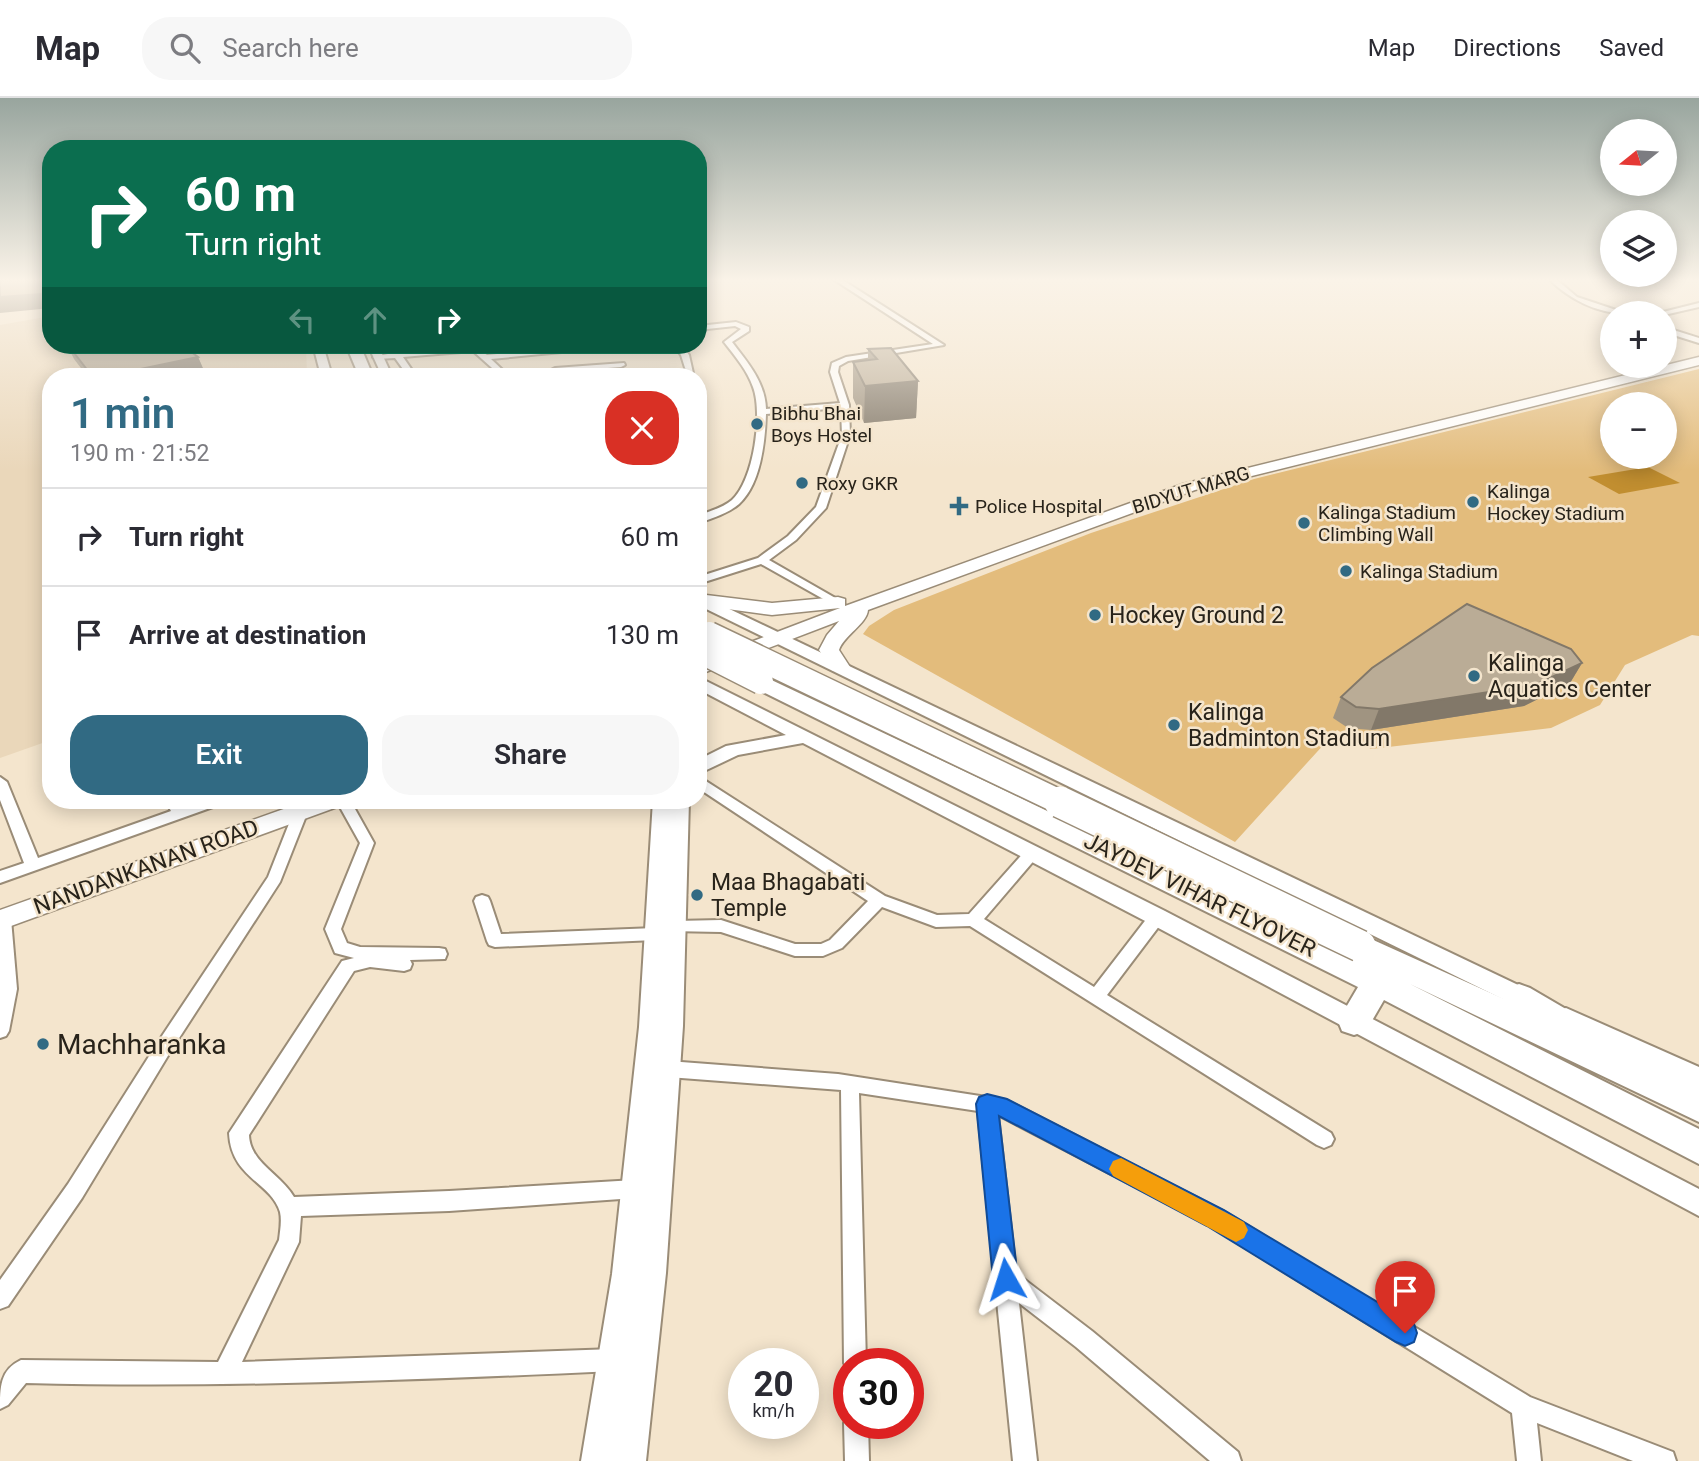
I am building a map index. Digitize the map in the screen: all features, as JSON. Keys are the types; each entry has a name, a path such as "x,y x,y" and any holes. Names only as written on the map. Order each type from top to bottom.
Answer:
{"highway":[{"name":"JAYDEV VIHAR FLYOVER","path":"707,634 1362,965 1699,1147"},
{"name":"JAYDEV VIHAR FLYOVER","path":"707,654 1362,965 1657,1086"},
{"path":"1354,1021 1362,965"},
{"path":"1519,997 1657,1086 1699,1106"}],"main road":[{"path":"1677,359 1699,354"},
{"name":"BIDYUT MARG","path":"707,653 873,602 1189,487 1699,361"},
{"name":"BIDYUT MARG","path":"707,665 838,603 1187,478 1600,378"},
{"path":"707,600 772,609 838,603"},
{"path":"840,667 829,650 830,644 837,633 873,602"},
{"name":"NANDANKANAN ROAD","path":"1,915 285,809"}],"street":[{"path":"707,515 739,499 751,472 759,440 761,395 756,382 728,343"},
{"path":"707,578 762,560 792,538 821,508 846,435 845,405 834,372 837,363 940,345 936,343"},
{"path":"376,354 383,368"},
{"path":"377,357 407,354"},
{"path":"481,354 496,368"},
{"path":"485,358 524,354"},
{"path":"617,354 622,368"},
{"path":"397,355 406,368"},
{"path":"581,368 621,365"},
{"path":"761,412 845,405"},
{"path":"762,560 838,603"},
{"path":"707,603 1519,997 1699,1079"},
{"path":"707,687 1157,917 1699,1203"},
{"path":"707,763 733,750 805,737"},
{"path":"0,782 33,865"},
{"path":"707,787 879,900 936,920 973,920 1324,1139"},
{"path":"0,877 171,809"},
{"path":"0,1298 75,1191 166,1044 275,878 295,809"},
{"path":"349,809 367,843 333,929 341,948 360,953 439,954"},
{"path":"629,1461 639,1274 668,1069 663,809"},
{"path":"598,1461 614,1360 639,1274 635,1189 651,1027 678,809"},
{"path":"973,920 1032,853"},
{"path":"482,901 495,941 721,926 808,952 836,944 879,900"},
{"path":"0,1031 9,1007 10,974 1,915"},
{"path":"1096,996 1157,917"},
{"path":"225,1372 289,1242 288,1206 241,1152 239,1133 246,1118 348,966 370,961 404,964"},
{"path":"668,1069 850,1084 999,1106 1216,1218 1523,1406 1664,1461"},
{"path":"850,1084 855,1348"},
{"path":"987,1104 1025,1461"},
{"path":"288,1206 449,1201 635,1189"},
{"path":"1006,1279 1084,1339 1208,1452 1229,1461"},
{"path":"0,1397 21,1371 142,1376 449,1368 614,1360"},
{"path":"1523,1406 1529,1461"},
{"path":"856,1439 857,1461"}],"shaded area":[{"path":"0,343 42,343 42,354 306,354 307,368 42,368 42,743 0,758"},
{"name":"Kalinga Stadium","path":"1699,369 1699,636 1692,635 1625,665 1600,705 1551,728 1371,749 1337,730 1235,842 863,634 869,626 894,610 1091,533 1254,479 1600,393 1600,469 1677,469 1677,392 1606,392 1663,378 1677,378 1677,374"},
{"path":"1652,469 1680,483 1619,494 1588,477"}],"building":[{"path":"891,348 918,381 865,386 853,362 877,359 868,349"},
{"path":"75,354 194,354 198,357 145,368 86,368"},
{"name":"Kalinga Aquatics Center","path":"1467,604 1571,649 1582,663 1535,685 1379,709 1356,707 1341,697 1372,668"}],"slow traffic":[{"path":"1121,1169 1236,1230"}],"place":[{"name":"Bibhu Bhai Boys Hostel","path":"757,424"},
{"name":"Roxy GKR","path":"802,483"},
{"name":"Kalinga Hockey Stadium","path":"1473,502"},
{"name":"Police Hospital","path":"959,506"},
{"name":"Kalinga Stadium Climbing Wall","path":"1304,523"},
{"name":"Kalinga Stadium","path":"1346,571"},
{"name":"Hockey Ground 2","path":"1095,615"},
{"name":"Kalinga Aquatics Center","path":"1474,676"},
{"name":"Kalinga Badminton Stadium","path":"1174,725"},
{"name":"Maa Bhagabati Temple","path":"697,895"},
{"name":"Machharanka","path":"43,1044"}],"route":[{"path":"1006,1279 987,1104 999,1106 1216,1218 1405,1333"}]}
